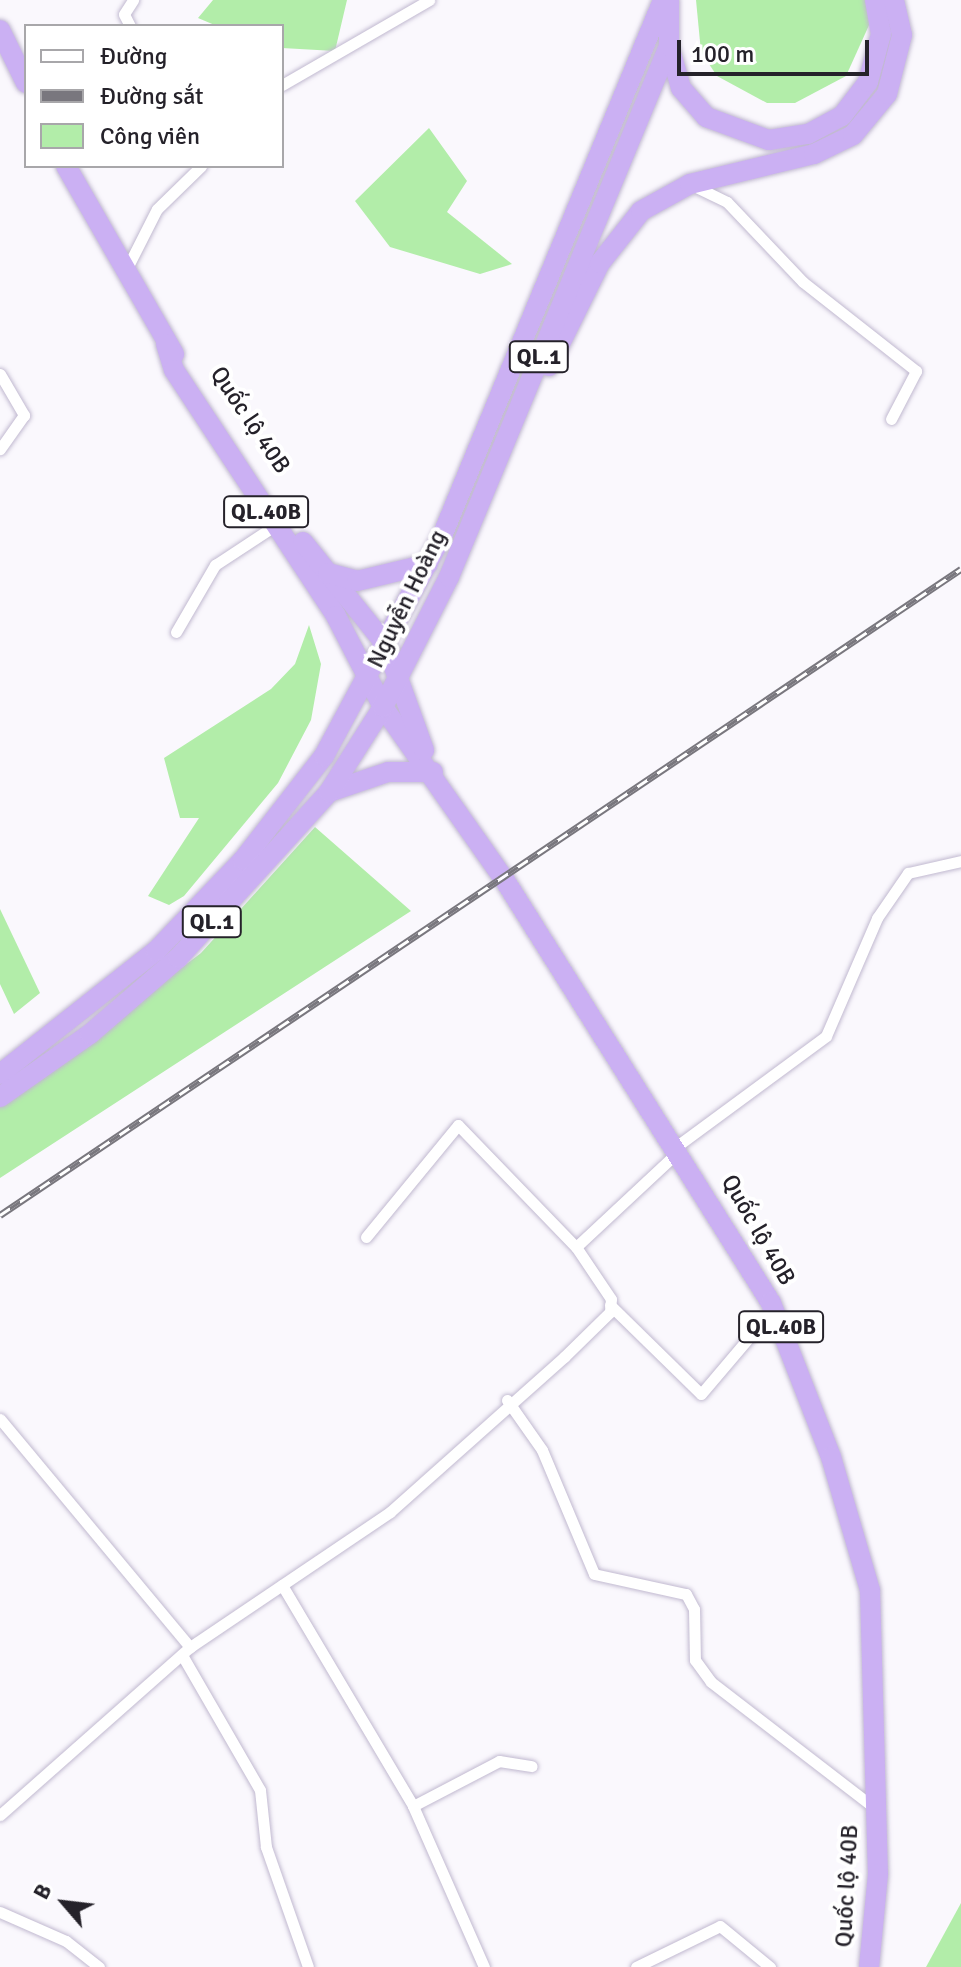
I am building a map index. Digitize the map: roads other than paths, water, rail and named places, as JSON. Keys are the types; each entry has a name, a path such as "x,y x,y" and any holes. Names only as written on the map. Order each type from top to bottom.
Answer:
{"highway":[{"name":"Nguyễn Hoàng","path":"0,1097 90,1034 178,958 329,792 383,707 487,483 669,46 666,0"},
{"name":"Nguyễn Hoàng","path":"0,1074 156,951 243,860 324,756 428,564 666,0"},
{"path":"669,46 681,88 706,117 769,140 808,134 842,116 868,82 881,34 875,0"},
{"path":"487,483 600,263 641,211 690,184 814,154 853,135 887,94 902,35 894,0"},
{"path":"0,30 24,79"},
{"name":"Quốc lộ 40B","path":"67,168 166,344 203,419 336,616 383,707 433,772 679,1148 773,1309 831,1457 870,1590 877,1810 869,1967"},
{"name":"Quốc lộ 40B","path":"166,344 328,573 386,645 433,772"},
{"path":"328,573 357,581 428,564"},
{"path":"329,792 388,772 433,772"}],"street":[{"path":"129,24 124,14 133,0"},
{"path":"284,84 429,0"},
{"path":"125,271 165,198 199,168"},
{"path":"690,184 727,202 803,282 916,371 891,419"},
{"path":"0,374 24,415 0,449"},
{"path":"176,632 215,565 276,525"},
{"path":"576,1247 679,1148 826,1036 877,918 908,873 961,861"},
{"path":"366,1237 458,1125 576,1247 610,1305 701,1394 773,1309"},
{"path":"0,1815 186,1651 390,1512 507,1400 564,1357 610,1305"},
{"path":"507,1400 542,1450 594,1574 686,1594 694,1609 695,1660 711,1682 877,1810"},
{"path":"0,1419 186,1651 260,1790 266,1847 308,1967"},
{"path":"282,1585 413,1806 484,1967"},
{"path":"413,1806 499,1761 532,1766"},
{"path":"0,1912 66,1941 99,1967"},
{"path":"636,1967 720,1926 770,1967"}],"railway":[{"path":"0,1215 961,569"}]}
